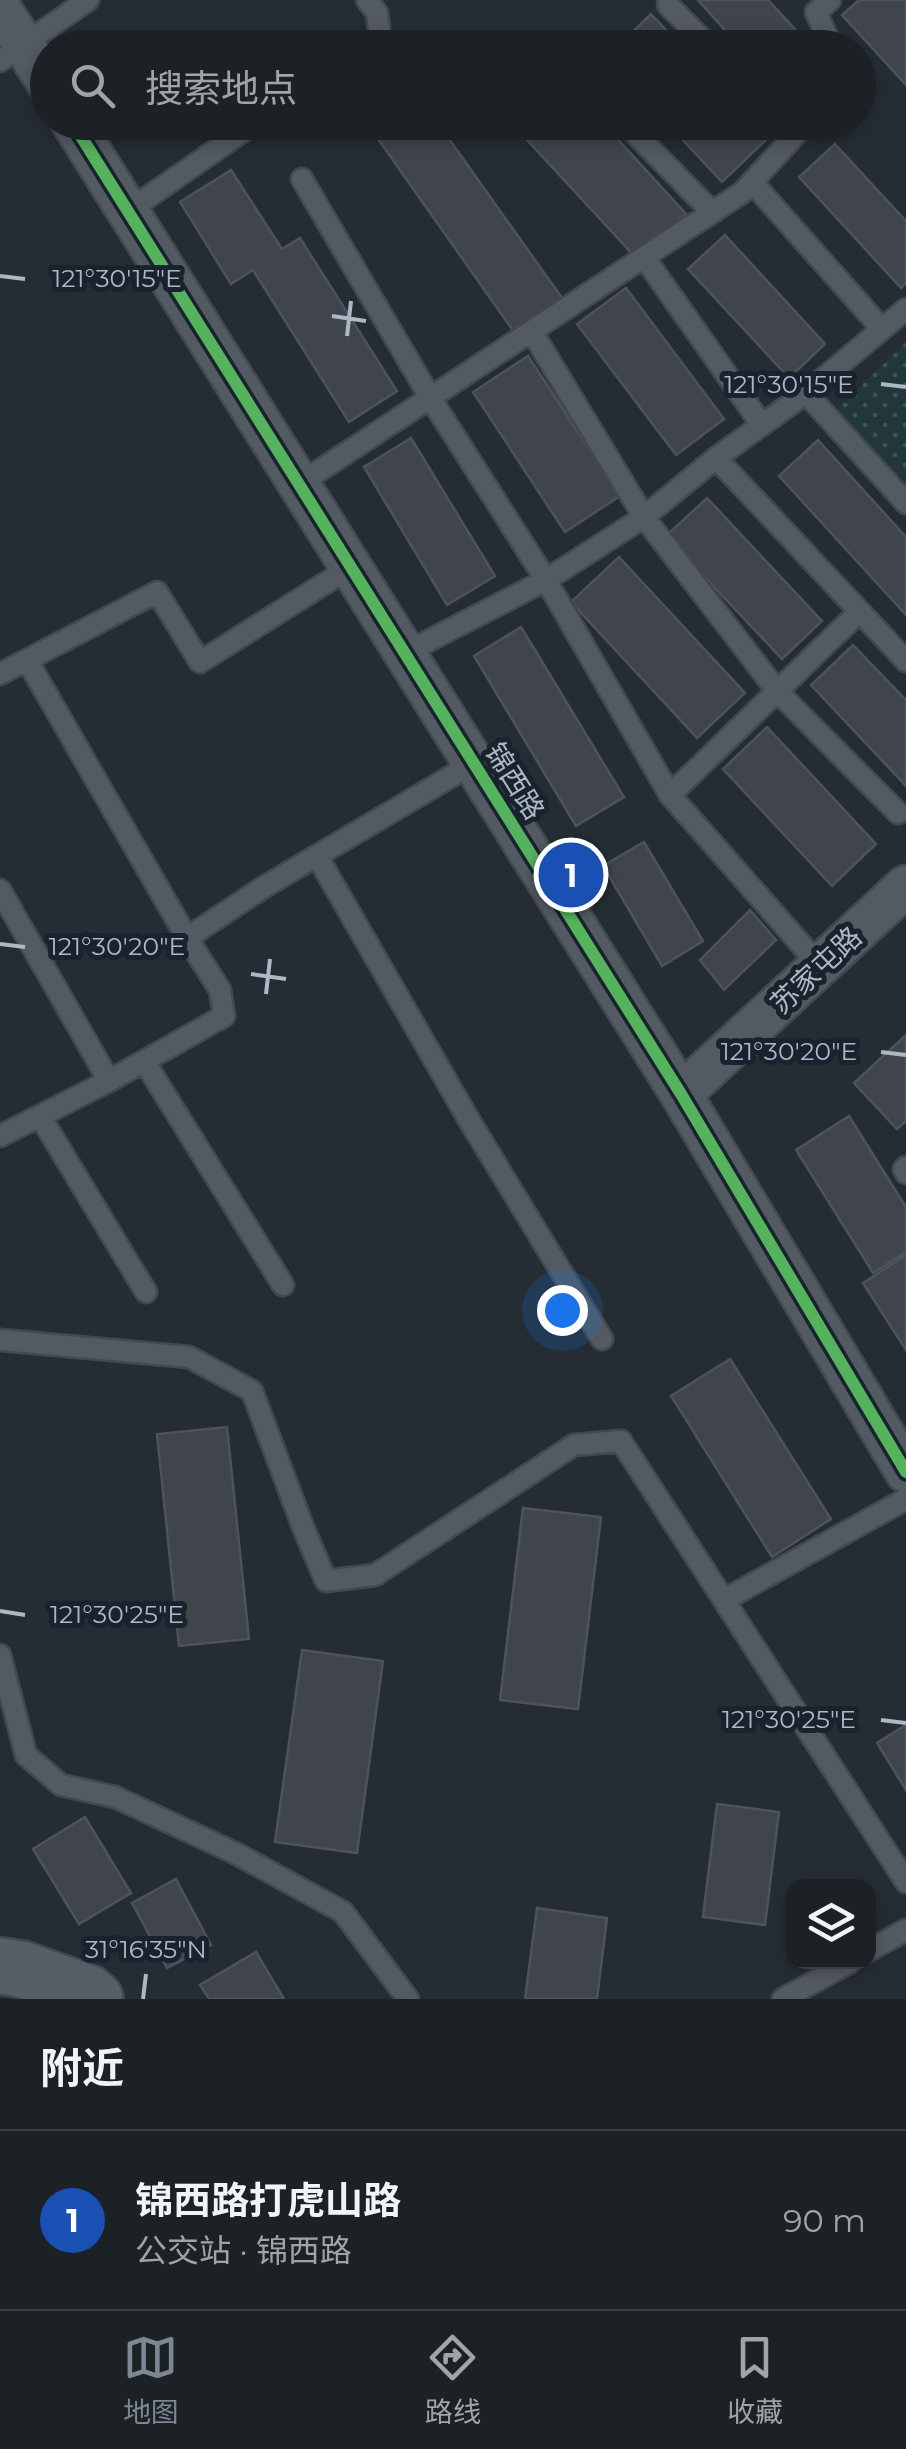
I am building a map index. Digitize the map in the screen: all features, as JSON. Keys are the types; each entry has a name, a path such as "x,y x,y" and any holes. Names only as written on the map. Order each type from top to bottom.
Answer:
{"street":[{"path":"0,8 12,53"},
{"name":"锦西路","path":"83,140 681,1094 906,1472"},
{"name":"苏家屯路","path":"681,1094 906,886"},
{"path":"0,1966 20,1969 88,1993 94,1999"}],"lane":[{"path":"45,30 88,0"},
{"path":"367,0 377,13 379,30"},
{"path":"817,4 826,30"},
{"path":"668,5 693,30"},
{"path":"128,211 230,140"},
{"path":"642,140 712,212"},
{"path":"299,484 743,192 786,140"},
{"path":"302,179 430,399 546,580 670,795 820,966"},
{"path":"752,182 882,329"},
{"path":"644,257 762,424"},
{"path":"405,652 546,580 644,518 906,309"},
{"path":"532,332 644,518 776,691 898,813"},
{"path":"806,392 906,504"},
{"path":"716,458 906,660"},
{"path":"0,674 157,592 200,662 351,566"},
{"path":"670,795 858,612"},
{"path":"0,1136 110,1081 224,1016 220,990 27,660"},
{"path":"188,938 264,887 474,763"},
{"path":"317,856 468,1120 602,1339"},
{"path":"0,890 110,1081"},
{"path":"144,1062 283,1285"},
{"path":"40,1116 146,1292"},
{"path":"0,1340 188,1358 252,1391 326,1581 375,1575 574,1445 621,1441 906,1882"},
{"path":"724,1600 906,1499"},
{"path":"0,1655 26,1755 61,1785 115,1797 237,1854 343,1912 408,1999"},
{"path":"876,1947 906,1930"},
{"path":"783,1999 806,1993 840,1969"}],"green space":[{"path":"906,342 906,487 837,409"}],"building":[{"path":"698,0 768,0 796,30 725,30"},
{"path":"859,0 906,0 906,85 876,52 876,30 856,30 842,15"},
{"path":"651,14 666,30 635,30"},
{"path":"379,140 450,140 562,298 514,332"},
{"path":"527,140 618,140 686,214 637,259"},
{"path":"683,140 766,140 722,182"},
{"path":"835,144 906,221 906,283 901,288 799,177"},
{"path":"231,170 282,249 300,238 397,391 349,422 253,270 231,284 180,202"},
{"path":"725,235 825,344 789,378 688,269"},
{"path":"626,288 724,419 676,455 577,324"},
{"path":"528,356 620,496 565,532 473,392"},
{"path":"411,438 495,576 447,605 364,467"},
{"path":"818,440 906,537 906,615 779,476"},
{"path":"707,498 822,621 782,659 666,536"},
{"path":"619,557 745,693 697,738 571,602"},
{"path":"521,627 624,797 576,826 474,656"},
{"path":"853,645 906,700 906,786 811,685"},
{"path":"767,727 876,844 832,886 723,769"},
{"path":"644,842 703,941 662,966 603,866"},
{"path":"750,910 776,940 724,990 700,960"},
{"path":"906,1035 906,1121 897,1129 854,1083"},
{"path":"849,1116 906,1207 906,1252 873,1273 796,1150"},
{"path":"906,1255 906,1350 863,1283"},
{"path":"730,1359 831,1519 772,1557 671,1396"},
{"path":"227,1427 249,1639 179,1646 157,1434"},
{"path":"523,1508 601,1517 578,1709 500,1700"},
{"path":"302,1650 383,1661 357,1853 275,1842"},
{"path":"906,1725 906,1790 877,1743"},
{"path":"717,1804 779,1812 765,1925 703,1917"},
{"path":"85,1817 131,1893 79,1924 33,1849"},
{"path":"176,1879 211,1945 167,1968 132,1903"},
{"path":"537,1908 607,1918 597,1999 525,1999"},
{"path":"256,1952 284,1999 209,1999 200,1985"}],"cycle path":[{"path":"83,140 681,1094 906,1472"}],"place":[{"name":"锦西路打虎山路","path":"571,875"}]}
